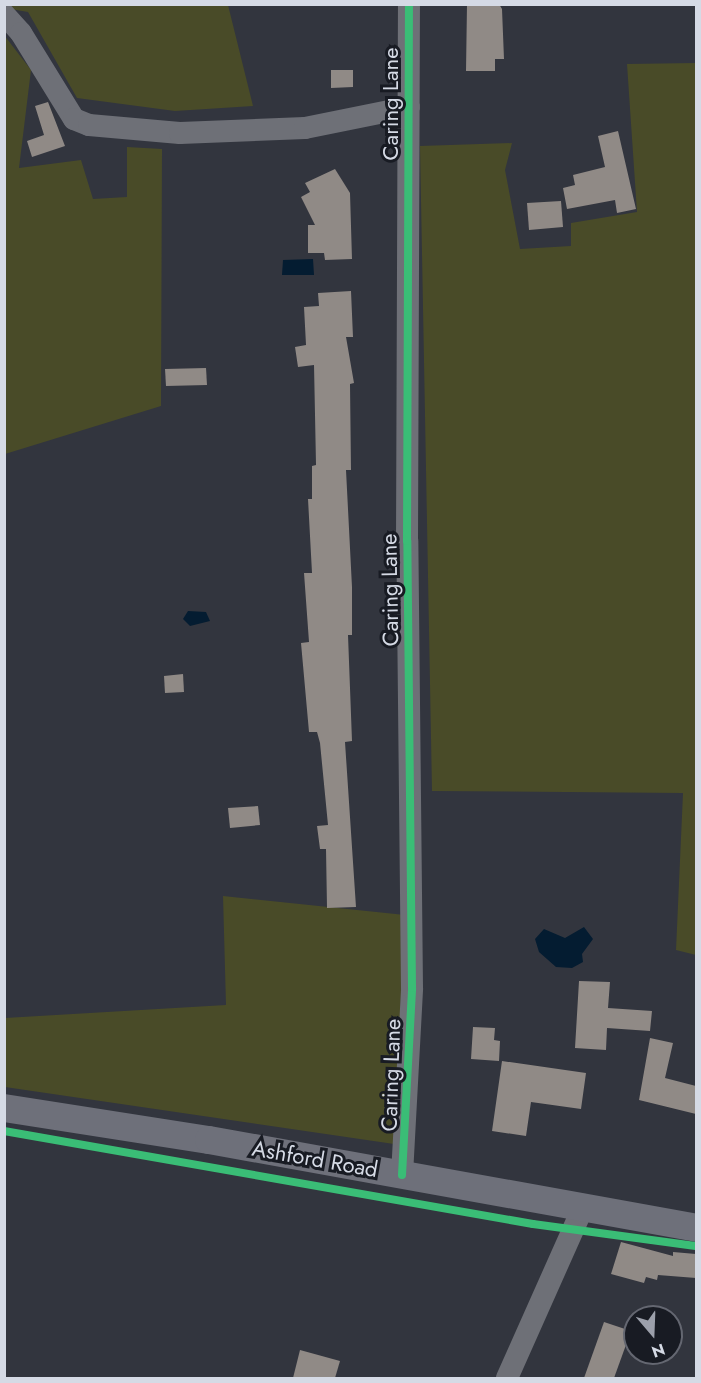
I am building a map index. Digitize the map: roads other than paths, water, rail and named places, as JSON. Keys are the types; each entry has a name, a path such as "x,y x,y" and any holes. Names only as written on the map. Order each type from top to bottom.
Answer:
{"main road":[{"name":"Ashford Road","path":"4,1108 402,1175 696,1228"}],"street":[{"name":"Caring Lane","path":"402,1175 412,988 407,541 410,4"},
{"path":"4,14 21,33 67,111 74,119 89,124 180,133 305,128 409,107"},
{"path":"507,1378 583,1207"}],"water":[{"path":"313,259 314,275 282,275 283,260"},
{"path":"188,611 206,612 210,621 190,626 183,619"},
{"path":"584,927 593,939 582,954 583,962 572,968 556,967 539,952 535,939 544,929 565,938"}]}
